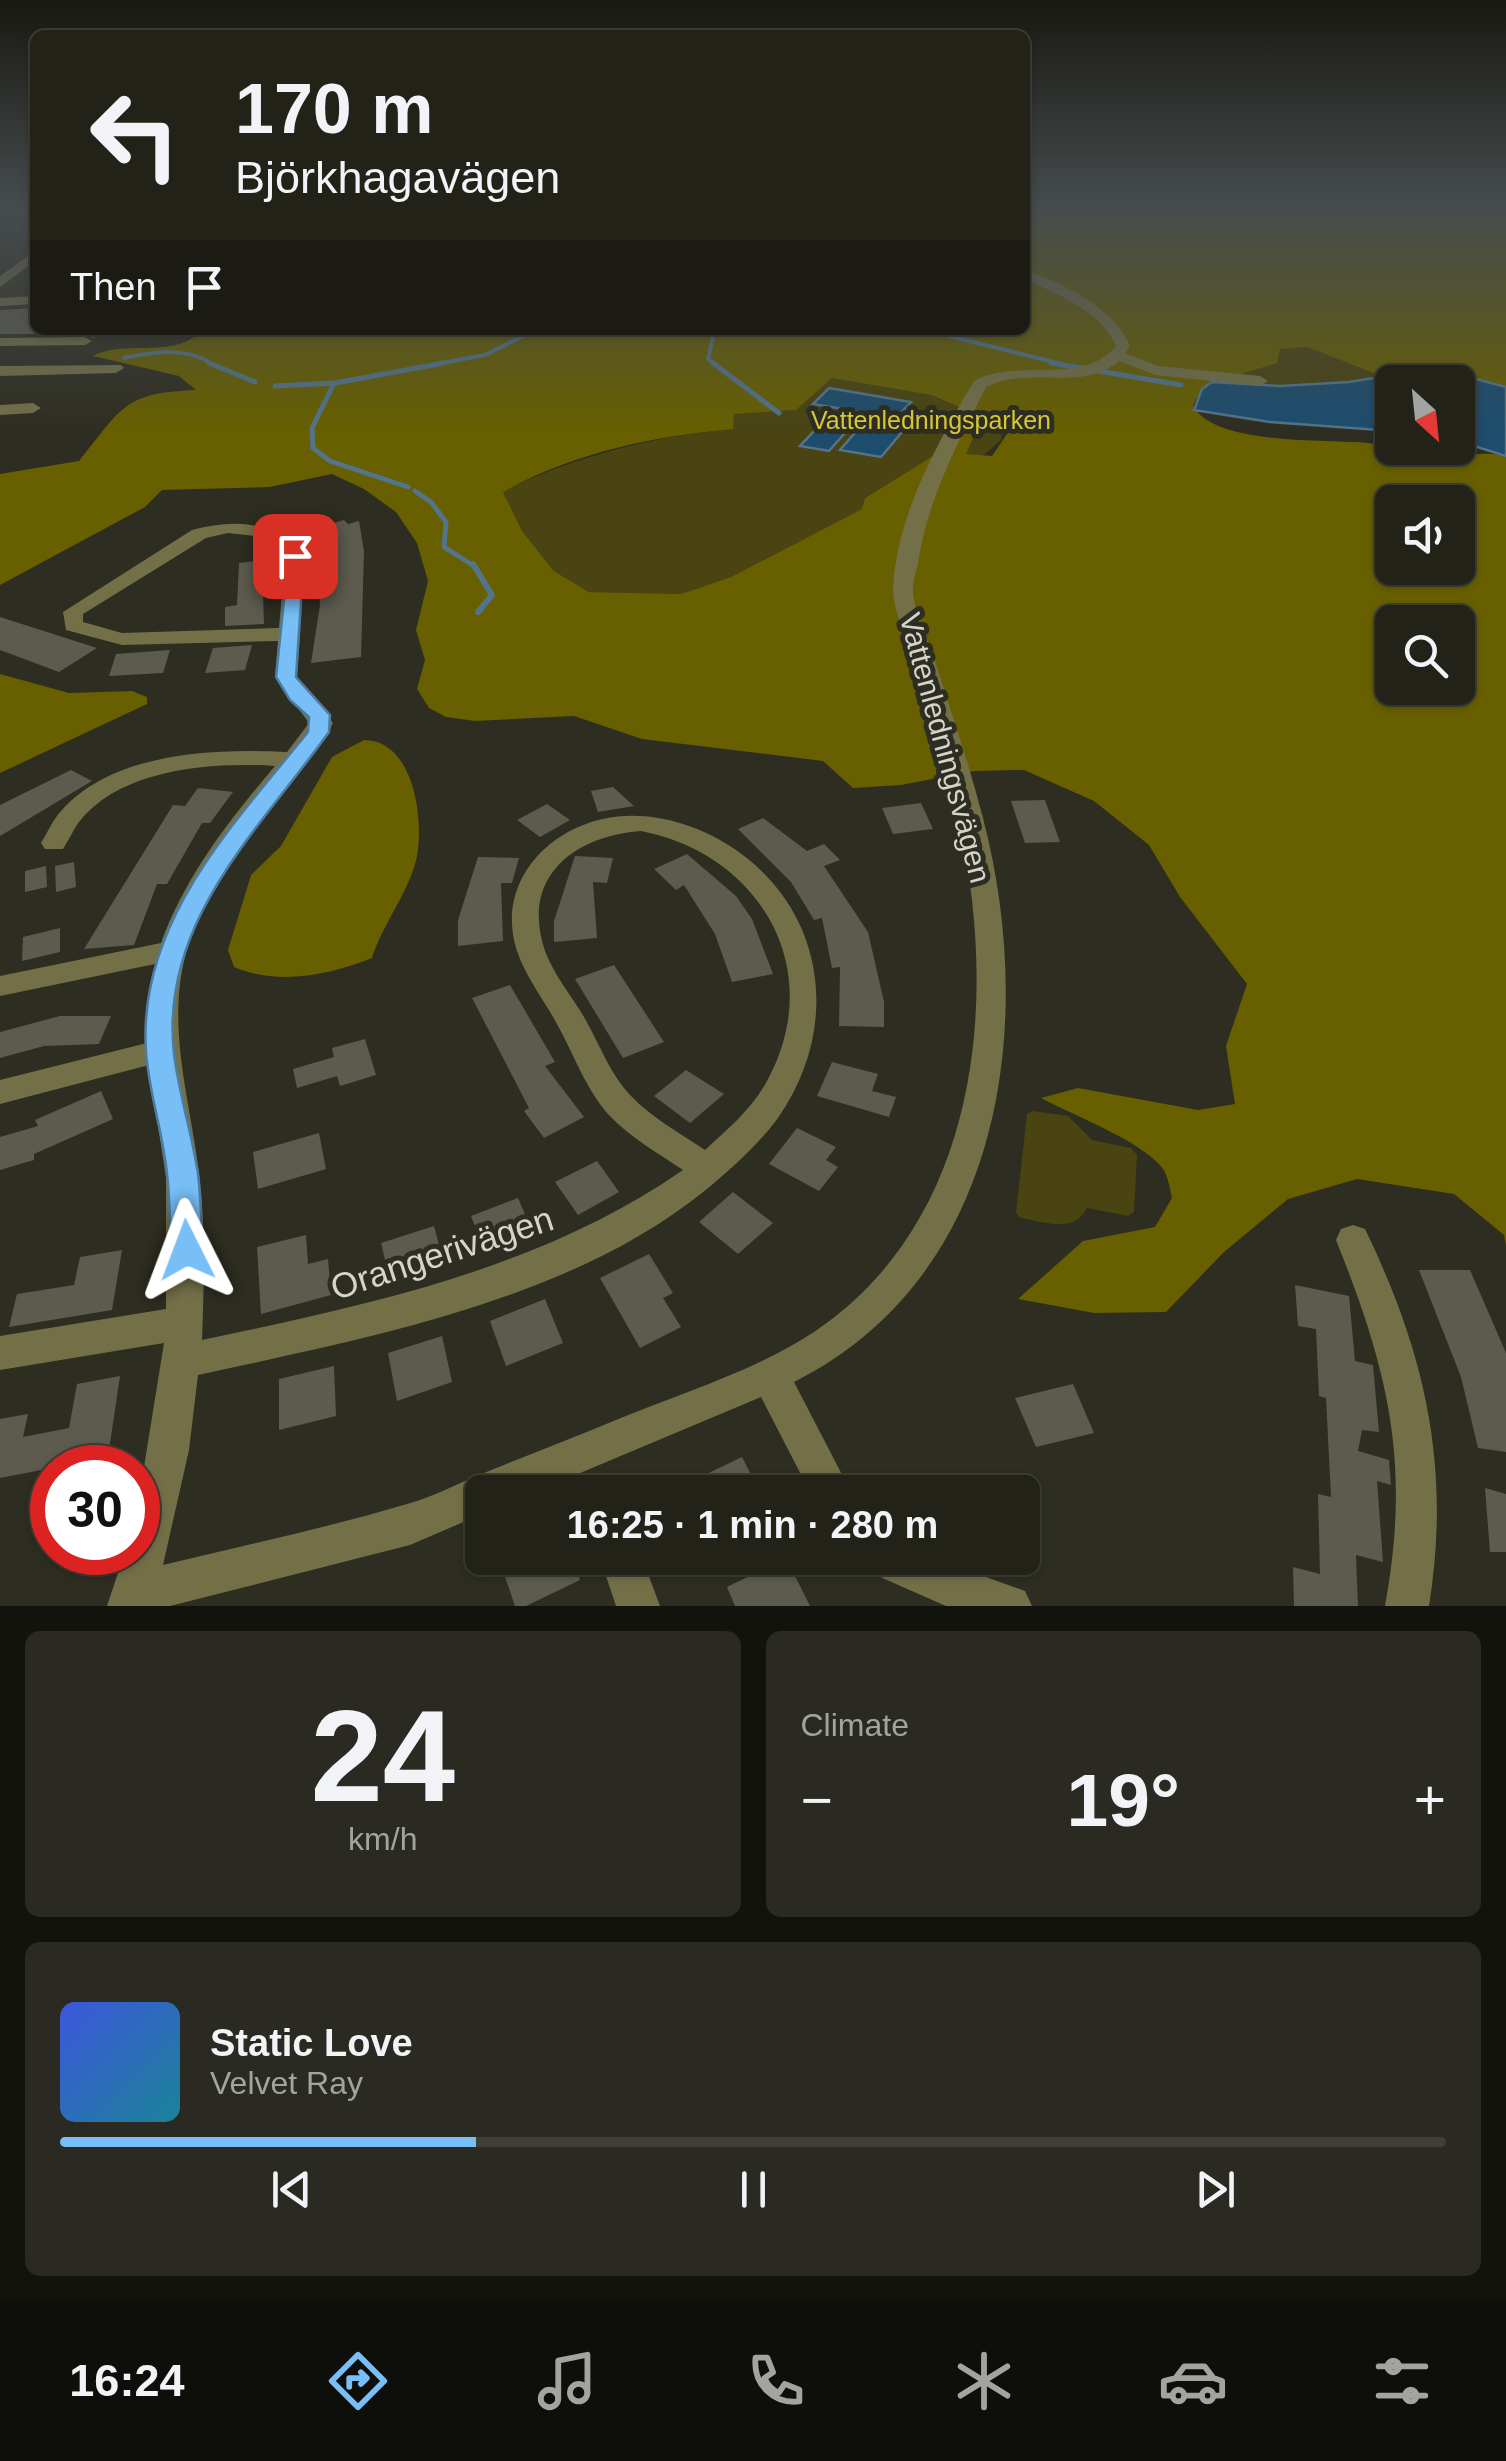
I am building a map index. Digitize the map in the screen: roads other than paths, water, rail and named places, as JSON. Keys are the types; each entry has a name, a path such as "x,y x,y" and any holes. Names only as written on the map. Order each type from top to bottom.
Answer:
{"street":[{"path":"1043,284 1103,318 1123,339 1118,356 1156,370"},
{"path":"0,302 30,300"},
{"path":"0,342 91,335"},
{"path":"57,368 91,335"},
{"name":"Vattenledningsvägen","path":"531,1475 770,1375 828,1344 896,1288 938,1222 962,1172 979,1106 988,1035 990,963 986,897 966,809 903,592 906,568 931,479 980,384 1010,374 1084,371 1118,356"},
{"path":"0,383 6,371 116,368"},
{"path":"1084,371 1156,370 1260,381"},
{"path":"0,410 33,408"},
{"path":"131,1600 160,1482 184,1324 182,1174 160,1051 160,1022 172,951 192,904 218,859 318,732 321,722 286,677 296,599 295,556 261,528 216,528 199,534 73,612 74,626 122,639 289,634"},
{"path":"54,844 62,821 74,809 157,769 218,756 293,760"},
{"name":"Orangerivägen","path":"180,1362 389,1314 487,1284 592,1243 650,1213 708,1170 753,1126 783,1080 799,1040 806,1001 802,964 790,926 748,872 692,835 636,823 576,836 550,854 534,876 526,915 530,948 618,1103 708,1170"},
{"path":"0,986 172,951"},
{"path":"0,1092 160,1051"},
{"path":"1354,1240 1391,1328 1418,1442 1418,1556 1407,1606"},
{"path":"0,1354 184,1324"},
{"path":"770,1375 822,1475"},
{"name":"Vattenledningsvägen","path":"131,1600 410,1524 465,1502"},
{"path":"627,1575 638,1606"},
{"path":"923,1575 1010,1606"}],"water":[{"path":"1375,378 1375,430 1270,422 1194,410 1202,389 1212,382 1280,386"},
{"path":"1475,379 1506,387 1506,456 1475,446"},
{"path":"829,388 911,402 896,418 813,404"},
{"path":"832,412 859,417 829,451 800,446"},
{"path":"867,419 907,426 881,457 840,450"}],"waterway":[{"path":"431,365 485,355 525,335"},
{"path":"710,335 708,359 716,365"},
{"path":"945,335 1066,365"},
{"path":"124,358 181,353 211,364"},
{"path":"334,383 444,363"},
{"path":"713,363 779,413"},
{"path":"1051,363 1181,385"},
{"path":"211,364 255,382"},
{"path":"275,386 334,383"},
{"path":"334,383 312,428 313,448 330,461 408,487"},
{"path":"415,491 431,502 446,522 444,547 474,566"},
{"path":"473,564 492,595 478,612"}],"park label":[{"name":"Vattenledningsparken","path":"931,420"}]}
